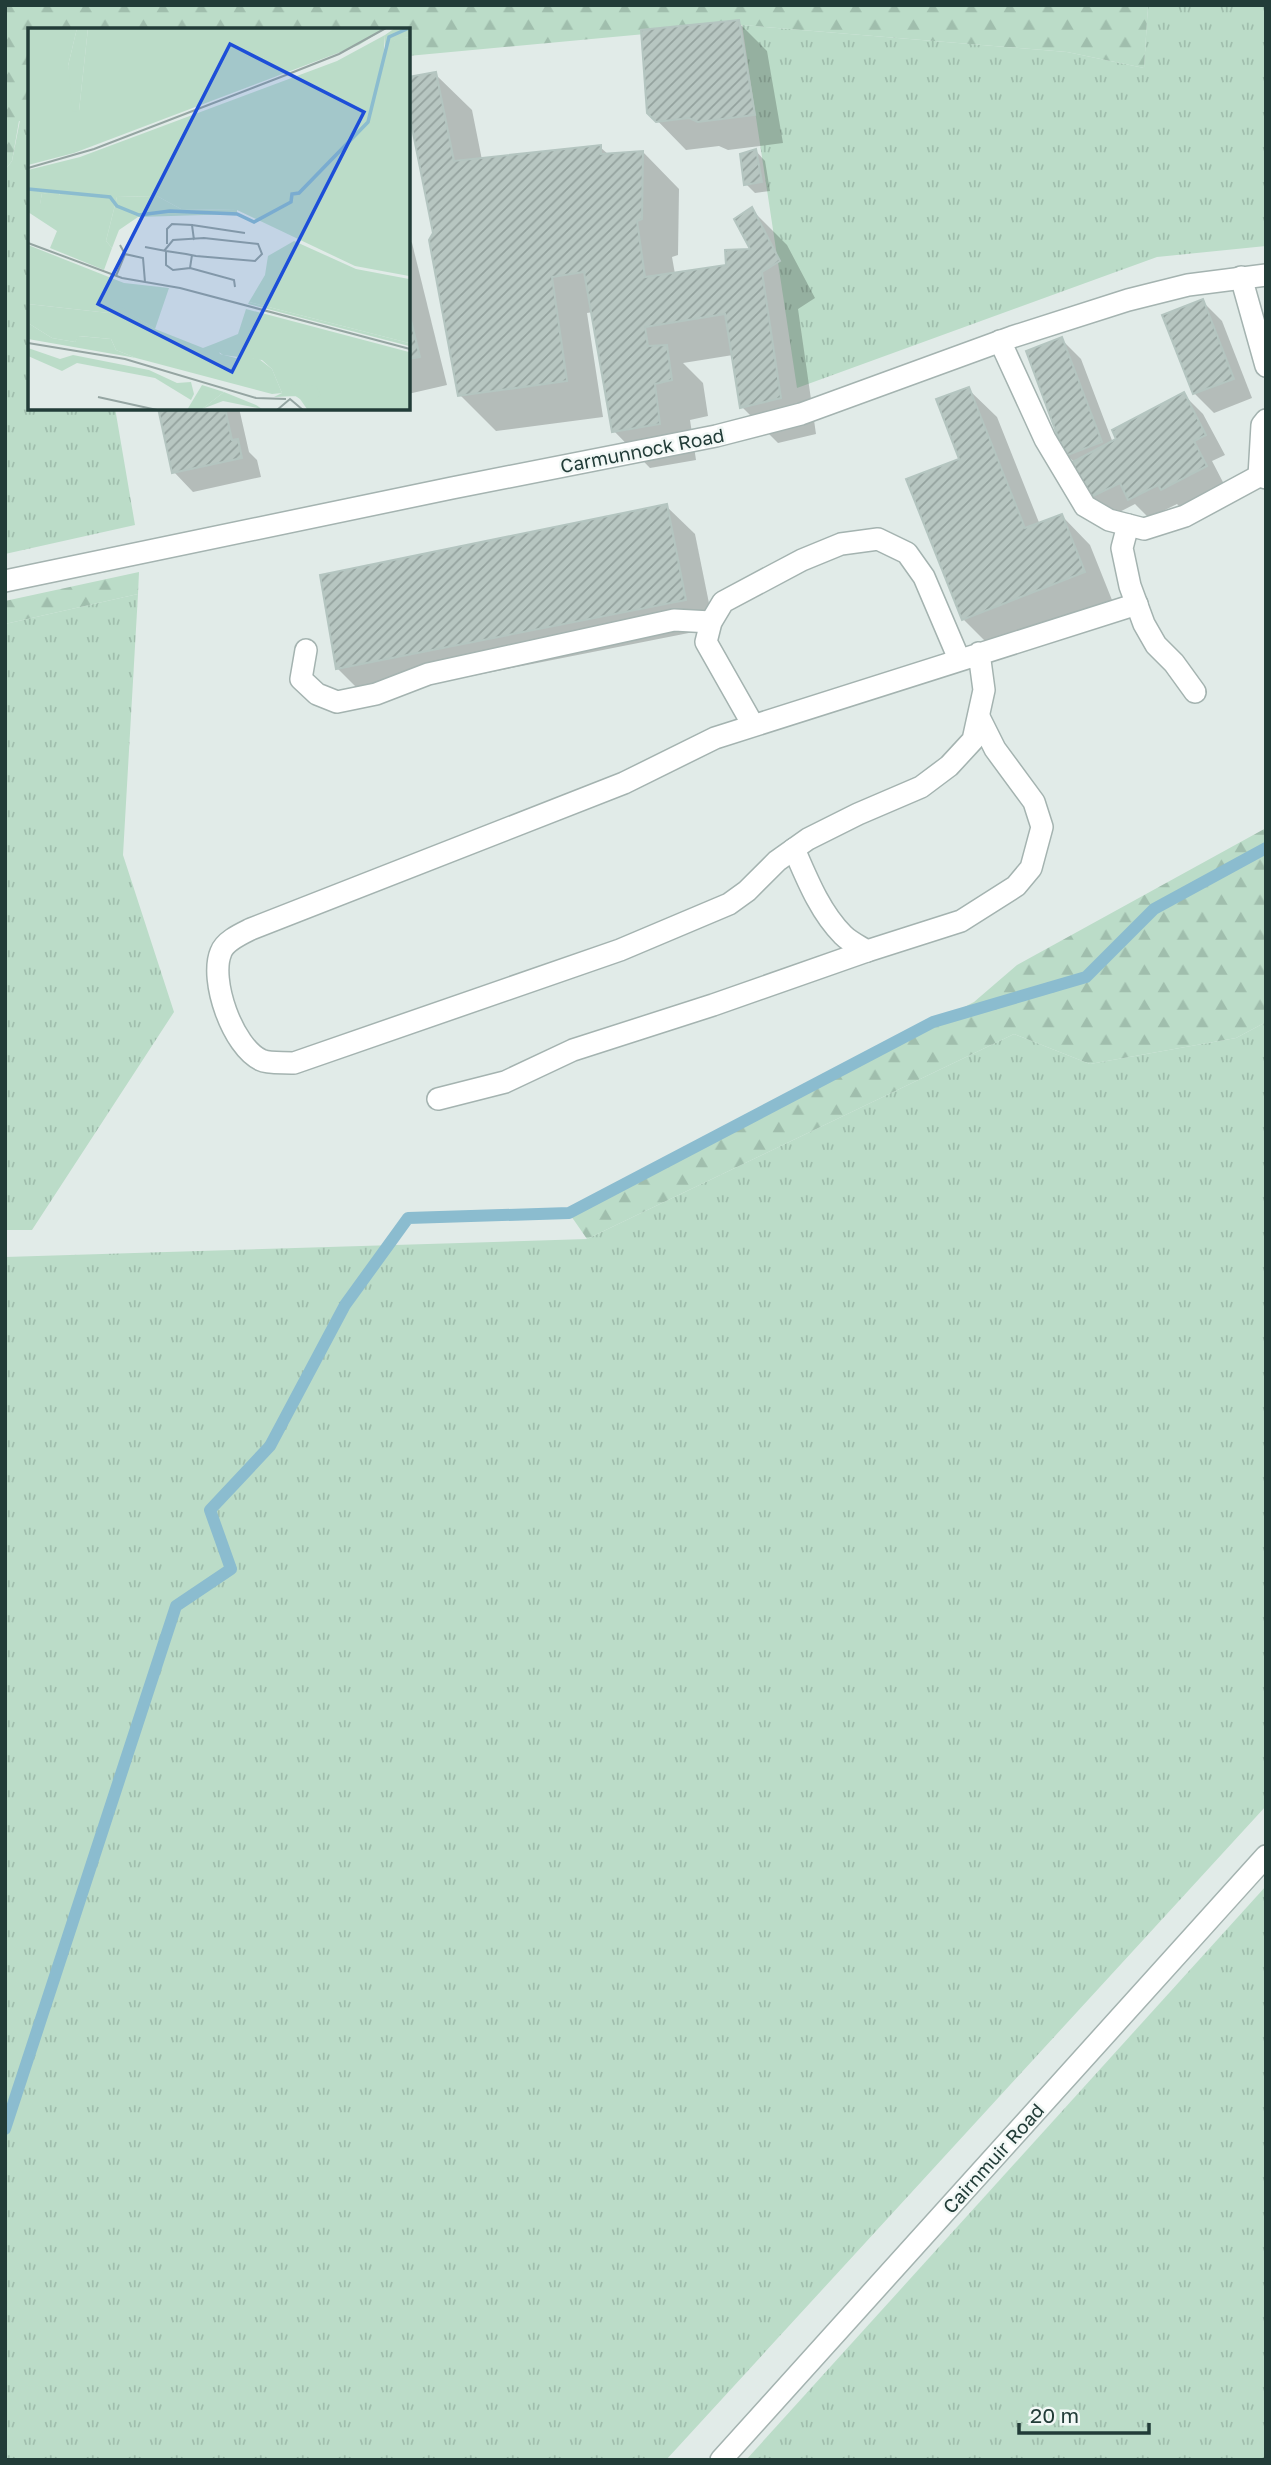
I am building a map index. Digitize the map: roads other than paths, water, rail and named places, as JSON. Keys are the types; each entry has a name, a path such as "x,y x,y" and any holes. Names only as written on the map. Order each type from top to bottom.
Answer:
{"street":[{"name":"Carmunnock Road","path":"5,581 465,485 716,436 801,414 1000,341 1128,300 1188,285 1266,275"},
{"path":"1241,277 1266,366"},
{"path":"1000,341 1045,439 1085,506 1109,520 1144,529 1185,516 1263,477 1262,425 1266,420"},
{"path":"1128,525 1122,548 1130,586 1137,604 1156,645 1174,663 1195,692"},
{"path":"753,725 706,642 711,622 723,602 802,560 841,544 878,539 907,553 924,576 969,656 984,690 973,740 949,766 921,787 858,814 794,849 729,904 620,950 293,1063 261,1060 244,1046 224,1009 218,975 221,951 235,937 461,845 624,783 715,738 969,656 1137,604"},
{"path":"306,650 301,679 317,694 337,702 376,694 428,674 674,620 711,622"},
{"path":"438,1099 505,1082 573,1050 961,921 1016,886 1031,868 1041,827 1034,802 995,749 979,717"},
{"path":"794,849 810,886 827,914 845,937 867,951"},
{"name":"Cairnmuir Road","path":"721,2460 1266,1856"}],"waterway":[{"path":"5,2129 176,1606 231,1569 210,1510 270,1446 345,1305 408,1218 569,1213 933,1022 1086,977 1154,909 1266,848"}]}
